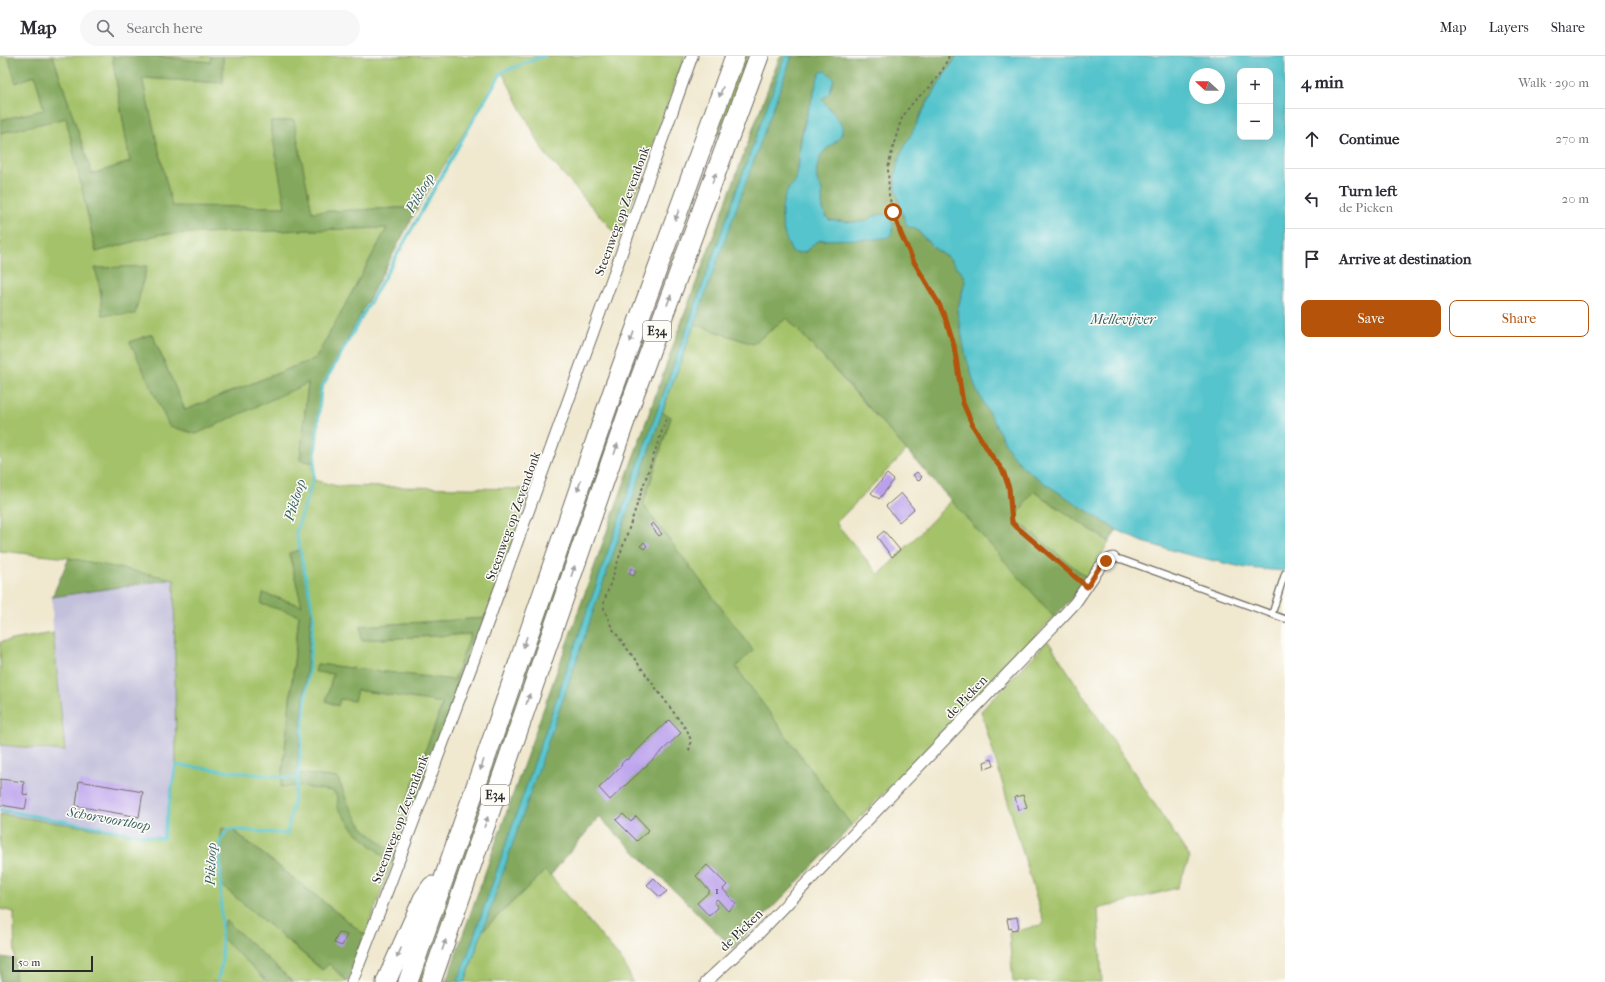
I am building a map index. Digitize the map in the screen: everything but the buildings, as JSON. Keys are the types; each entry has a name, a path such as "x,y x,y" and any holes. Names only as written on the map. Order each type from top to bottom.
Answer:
{"highway":[{"name":"E34","path":"408,982 612,393 735,56"},
{"name":"E34","path":"431,982 635,392 759,56"},
{"path":"386,982 423,899 432,886 445,872"}],"street":[{"name":"Steenweg op Zevendonk","path":"352,982 427,789 532,503 692,56"},
{"name":"de Picken","path":"706,982 758,934 1057,623 1075,603 1099,568 1106,561 1114,558"}],"lane":[{"name":"de Picken","path":"1114,558 1285,619"},
{"path":"1272,614 1285,573"}],"path":[{"path":"949,56 943,69 930,87 907,110 897,131 888,168 889,195 893,212 911,255 939,304 946,320 954,346 963,403 973,426 1003,471 1009,488 1012,523 1087,587"},
{"path":"666,419 604,602 604,609 612,628 688,732 692,746 688,752"}],"shaded area":[{"path":"174,579 176,765 163,839 0,814 0,745 65,751 53,633 52,597"}],"green space":[{"path":"0,56 8,56 16,83 35,75 44,110 0,120"},
{"path":"8,56 53,56 92,174 130,162 112,56 152,56 210,62 211,56 223,56 223,83 142,78 172,206 285,207 270,122 294,120 312,212 418,207 321,389 315,463 300,460 308,383 196,434 169,426 130,342 152,334 185,410 316,358 387,228 161,234 96,252 66,118 0,133 0,120 44,110 35,75 16,83"},
{"path":"53,56 112,56 130,162 92,174"},
{"path":"152,56 211,56 211,62"},
{"path":"223,56 685,56 619,238 544,152 502,72 418,207 312,212 293,120 271,122 286,207 171,207 142,78 223,83"},
{"path":"743,56 749,56 719,135 715,129"},
{"path":"780,56 957,56 922,111 915,128 907,226 916,229 934,248 949,258 964,276 965,282 957,311 961,327 1044,483 1117,530 1109,542 1033,491 1015,519 1087,578 1077,593 1054,617 849,385 787,318 753,344 694,324 662,412 671,417 643,505 753,650 736,667 852,826 733,948 599,817 550,876 545,871 482,931 465,982 446,982 682,321","holes":["818,77 834,79 829,94 822,99 841,124 842,132 840,137 822,154 818,163 817,177 822,191 823,209 829,220 862,223 868,221 833,239 816,241 806,252 792,252 784,231 791,186 796,179 801,136"]},
{"path":"66,118 96,252 161,234 387,228 316,358 185,410 152,334 130,342 196,434 308,382 300,460 315,463 314,480 337,486 531,489 486,618 361,626 362,640 471,634 454,680 317,664 333,674 326,701 338,706 340,699 356,690 443,702 389,850 363,828 348,804 338,778 297,773 312,610 299,550 289,554 302,606 263,593 262,604 299,614 281,786 298,786 333,791 355,831 392,864 365,935 232,829 220,884 322,970 329,964 347,982 293,982 225,920 220,936 268,982 15,982 14,912 0,909 0,814 162,839 176,765 174,580 69,558 0,551 0,133","holes":["96,268 135,314 102,303"]},
{"path":"147,266 135,314 102,315 101,293 95,268"},
{"path":"787,318 907,450 836,523 879,575 952,500 1054,617 852,826 736,667 753,650 643,505 671,417 662,413 694,324 753,344"},
{"path":"605,437 611,438 424,982 418,982"},
{"path":"1033,490 1109,542 1087,578 1015,519"},
{"path":"299,550 312,610 297,773 338,778 348,804 363,828 389,849 443,703 357,690 354,701 340,699 338,706 326,701 333,674 315,672 317,664 454,680 471,634 361,640 361,626 486,618 392,864 355,831 337,807 338,798 333,791 298,786 281,787 299,615 261,604 263,593 302,606 289,553"},
{"path":"69,558 174,579 52,597"},
{"path":"53,633 65,751 0,745 0,642"},
{"path":"1048,641 1190,858 1177,888 1098,909 1102,982 1013,982 1009,933 1044,924 981,711"},
{"path":"222,828 231,829 365,935 348,982 329,964 323,970 220,884 220,841"},
{"path":"546,870 623,962 633,982 465,982 482,931"},
{"path":"225,920 293,982 268,982 220,936"},
{"path":"0,957 15,959 15,982 0,982"}],"water":[{"path":"785,56 792,56 662,413 465,982 458,982 644,447"},
{"name":"Mellevijver","path":"957,56 1285,56 1285,571 1246,568 1189,555 1143,542 1117,530 1044,483 1024,468 1010,452 976,389 966,357 957,311 965,282 964,276 949,258 934,248 916,229 907,226 896,191 895,178 897,164 929,100"},
{"path":"826,71 834,79 829,94 822,99 841,124 842,132 840,137 822,154 817,167 817,180 822,191 822,206 824,213 829,220 853,222 863,222 883,214 892,221 893,229 889,237 877,239 821,240 813,244 802,253 792,252 783,229 783,205 789,188 796,179 806,117 818,77 821,72"}],"waterway":[{"name":"Pikloop","path":"217,982 222,964 220,841 228,829 287,834 298,779 314,615 296,532 313,480 321,389 502,72 544,56"},
{"name":"Schorvoortloop","path":"0,810 163,839 176,765 298,779"}],"route":[{"path":"893,212 914,262 939,304 946,320 954,346 963,403 973,426 1003,471 1009,488 1012,523 1087,587 1099,568 1106,561"}]}
